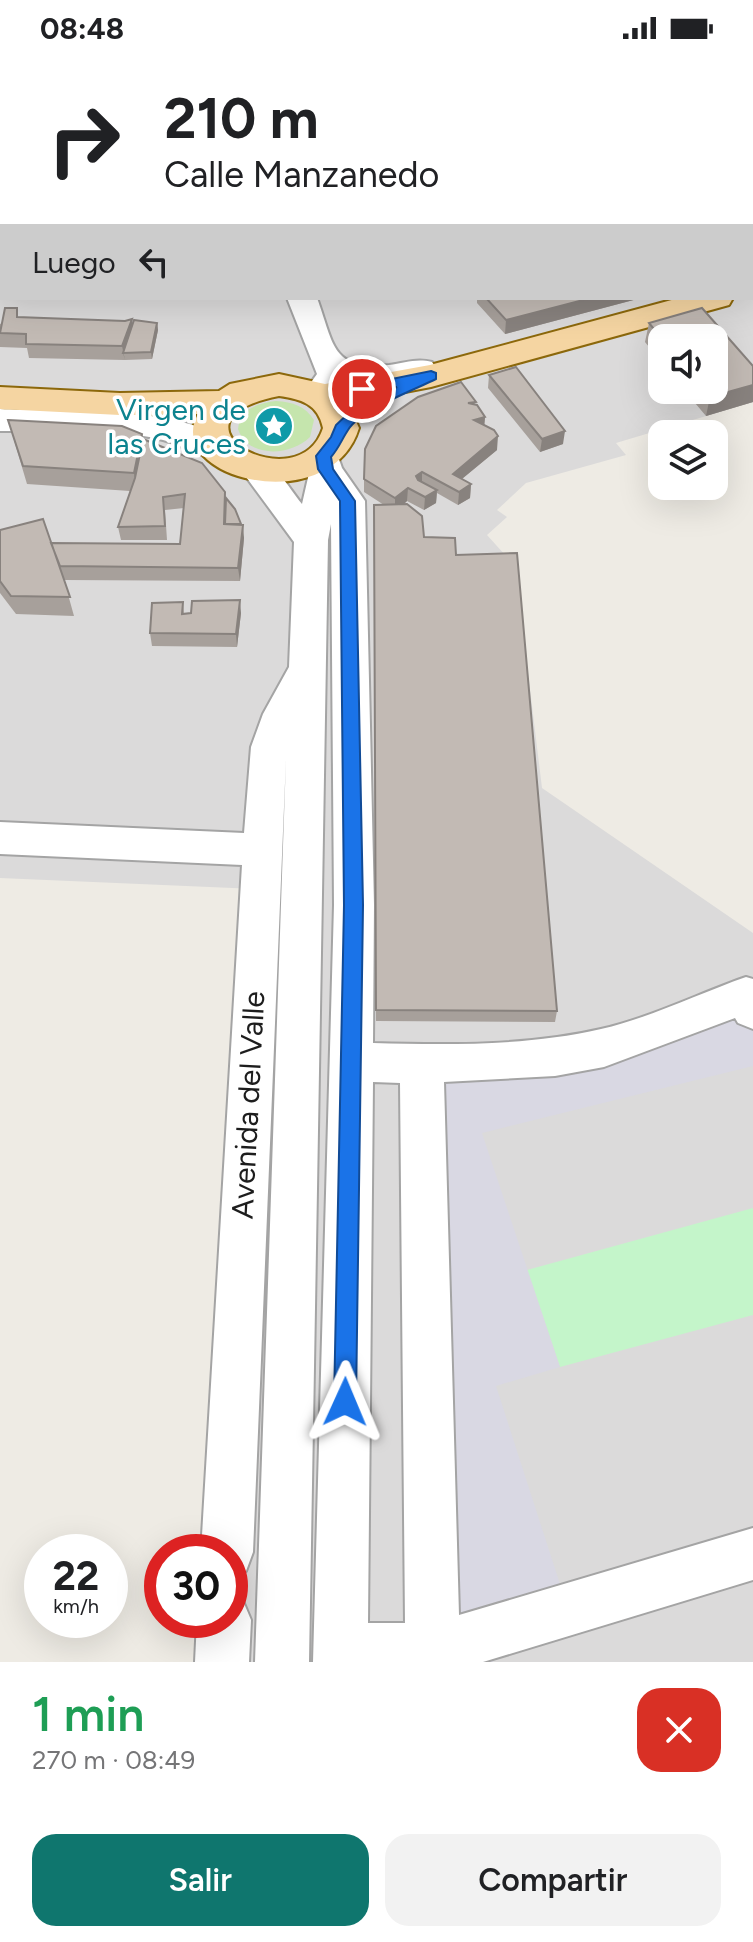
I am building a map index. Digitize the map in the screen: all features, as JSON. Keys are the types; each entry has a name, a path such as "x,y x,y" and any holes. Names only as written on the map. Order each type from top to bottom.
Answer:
{"main road":[{"path":"120,404 175,420 213,443 234,462 257,470 293,469 330,451 360,412 431,376 710,300"},
{"path":"3,402 223,402 258,386 300,387 323,376 431,376"},
{"path":"323,376 339,417 330,451"},
{"path":"213,443 210,425 223,402"}],"street":[{"path":"303,300 323,376 370,377 470,357 507,355"},
{"path":"3,402 164,427 213,443"},
{"path":"282,1662 311,540 330,451"},
{"path":"330,451 348,501 354,905 340,1656 433,1656 753,1554"},
{"path":"257,470 311,540"},
{"name":"Avenida del Valle","path":"228,1534 260,850 267,760 274,727 284,703 309,668"},
{"path":"0,838 260,850"},
{"path":"302,902 354,905"},
{"path":"351,1062 422,1064 555,1057 604,1048 750,1002"},
{"path":"422,1064 433,1656"},
{"path":"222,1662 223,1638"}],"shaded area":[{"path":"0,300 753,300 753,402 693,420 648,420 648,433 616,443 626,455 526,483 497,510 507,517 487,535 515,566 542,788 753,933 753,1662 222,1662 227,1638 248,1638 248,1534 231,1534 258,889 0,878"},
{"path":"753,1010 753,1066 482,1133 560,1367 496,1386 568,1609 486,1634 493,1662 433,1662 422,1064"}],"green space":[{"path":"276,401 288,402 307,411 314,420 310,437 282,451 260,450 243,439 238,429 239,422 251,408"},
{"path":"753,1208 753,1315 560,1367 527,1270"}],"building":[{"path":"488,300 583,300 506,320"},
{"path":"5,308 17,308 17,317 132,319 122,346 26,344 26,334 0,333"},
{"path":"702,308 716,324 650,324"},
{"path":"134,320 157,323 151,352 123,353"},
{"path":"728,338 753,366 753,385 728,392"},
{"path":"516,367 565,431 542,439 489,375"},
{"path":"461,382 476,402 468,403 477,405 485,417 474,420 494,430 498,436 453,474 471,484 459,492 422,472 416,476 418,480 437,490 425,497 408,488 395,498 364,479 365,449 376,426 418,397"},
{"path":"8,420 122,426 142,434 134,473 23,466"},
{"path":"143,439 202,463 225,492 224,524 243,525 238,568 60,566 51,543 180,544 185,494 163,497 165,526 118,527 135,478"},
{"path":"226,498 235,509 241,524 225,524"},
{"path":"407,504 422,516 424,537 455,538 456,555 517,553 557,1011 376,1010 374,505"},
{"path":"43,519 70,597 11,596 0,581 0,530"},
{"path":"240,600 236,634 150,633 152,603 183,602 182,614 191,613 192,601"}],"place":[{"name":"Virgen de las Cruces","path":"274,426"}],"route":[{"path":"345,1402 354,905 348,501 326,469 323,456 338,438 341,428 360,412 431,376 362,389"}]}
